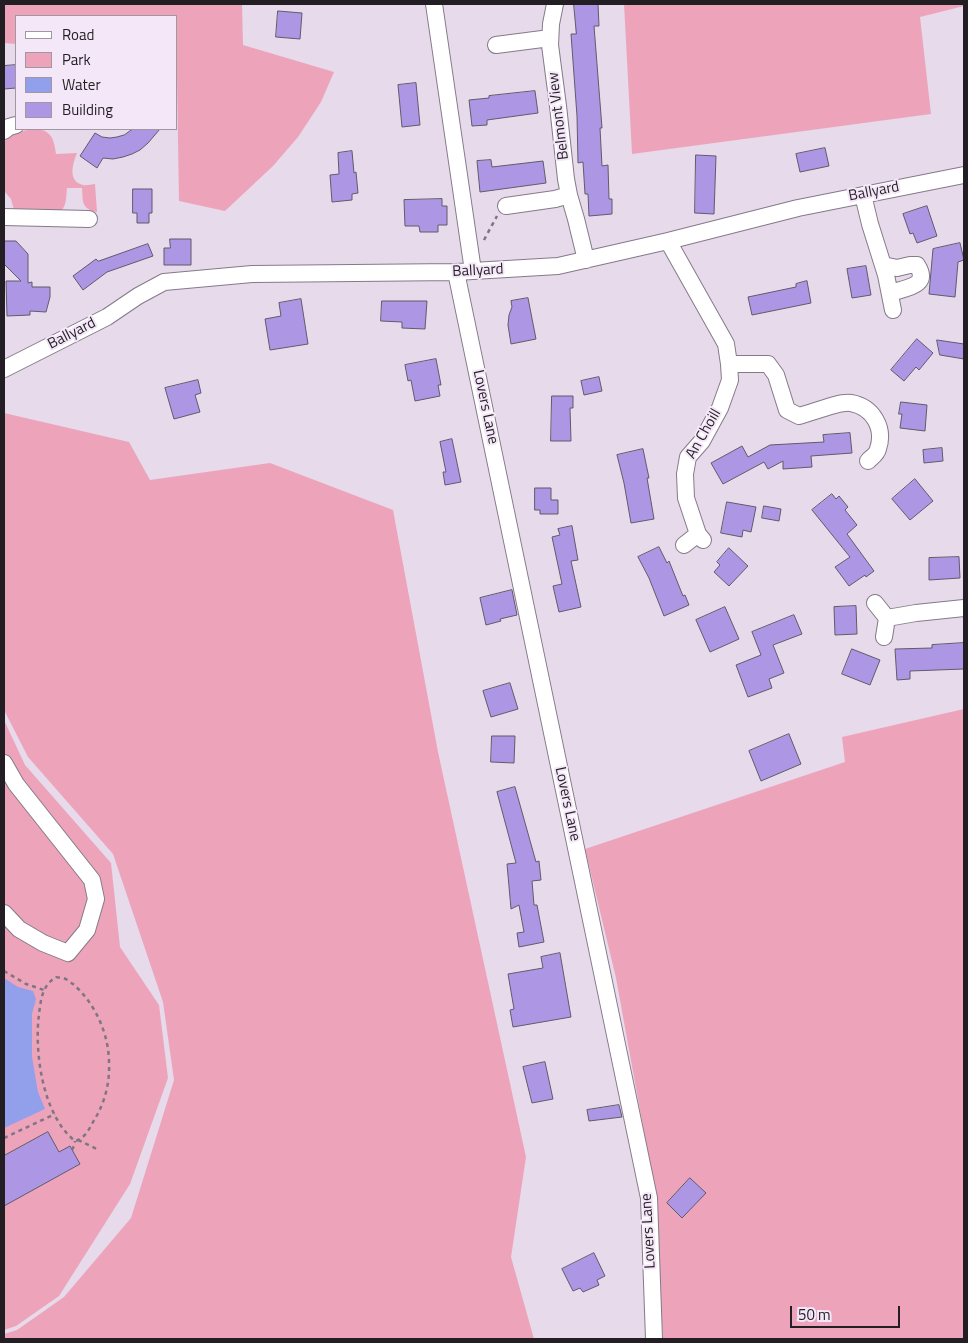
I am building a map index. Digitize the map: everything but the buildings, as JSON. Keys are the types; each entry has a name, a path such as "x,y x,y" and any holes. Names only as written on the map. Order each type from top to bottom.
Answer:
{"street":[{"name":"Lovers Lane","path":"434,4 464,272 649,1198 654,1339"},
{"name":"Belmont View","path":"555,4 551,24 550,45 569,195 586,260"},
{"path":"496,46 550,38"},
{"path":"4,131 8,127 15,125"},
{"name":"Ballyard","path":"4,369 107,317 138,296 164,282 252,274 464,272 558,266 668,241 798,208 964,175"},
{"path":"506,206 555,199 569,195"},
{"path":"863,195 886,275 893,310"},
{"path":"4,217 89,219"},
{"name":"An Choill","path":"668,241 726,344 730,380 720,408 702,440 688,457 684,474 686,498 700,537 684,545"},
{"path":"883,265 897,268 914,265 920,271 921,278 919,282 913,286 890,292"},
{"path":"729,364 768,364 776,375 787,410 799,416 828,406 850,402 868,410 876,420 881,431 878,451 868,460"},
{"path":"875,602 887,618 884,637"},
{"path":"887,618 964,608"},
{"path":"4,763 16,784 92,880 96,899 87,930 68,953 43,943 19,929 4,913"}],"path":[{"path":"484,239 491,227"},
{"path":"4,971 26,984 44,990"},
{"path":"72,1150 77,1141 88,1133 104,1101 110,1064 103,1031 96,1013 87,998 65,978 56,977 48,982 44,990 38,1028 38,1053 44,1084 60,1126 67,1135 77,1141 99,1150"},
{"path":"4,1138 55,1114"}],"green space":[{"path":"4,4 242,4 243,45 334,72 321,102 298,137 273,166 225,211 179,201 178,15 15,15 15,44 4,43"},
{"path":"624,4 964,4 964,6 920,17 931,114 632,154"},
{"path":"41,130 47,132 54,143 56,154 77,153 72,171 73,176 78,183 83,185 95,184 97,212 85,207 82,188 67,188 65,203 61,211 14,210 11,199 4,191 4,142 13,134"},
{"path":"4,413 129,442 150,480 270,463 393,510 438,752 526,1157 511,1257 534,1339 4,1339 4,1334 17,1330 64,1297 131,1218 174,1080 163,1002 113,854 28,757 4,710"},
{"path":"964,709 964,1339 663,1339 654,1203 646,1143 616,978 585,849 845,762 842,737"},
{"path":"4,720 25,765 111,863 120,947 159,1005 168,1078 130,1184 59,1296 16,1326 4,1330"}],"water":[{"path":"4,978 18,987 33,991 36,999 32,1014 32,1057 38,1092 45,1109 4,1128"}]}
